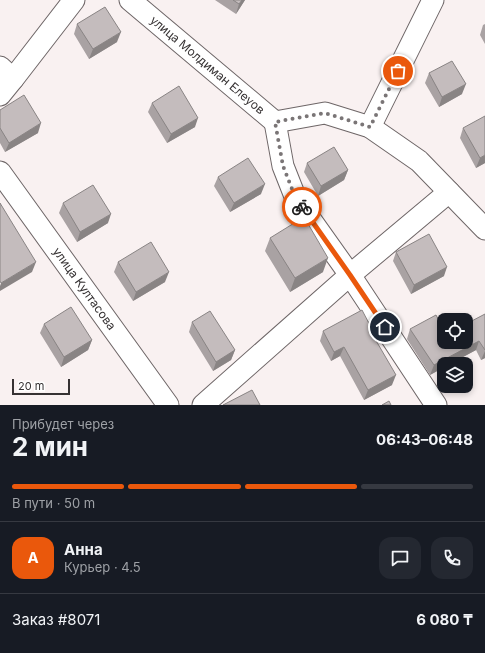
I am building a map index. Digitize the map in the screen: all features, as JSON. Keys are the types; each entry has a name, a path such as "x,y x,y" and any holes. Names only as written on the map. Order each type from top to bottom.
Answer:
{"street":[{"path":"0,95 7,73 74,0"},
{"path":"370,127 433,0"},
{"name":"улица Молдиман Елеуов","path":"139,3 275,122 325,113 370,127 419,161 485,229"},
{"path":"275,122 283,166 296,199 350,275 436,405"},
{"name":"улица Култасова","path":"0,172 168,405"},
{"path":"203,405 350,275 449,192"}],"building":[{"path":"233,0 242,0 239,4"},
{"path":"105,7 121,32 93,49 77,24"},
{"path":"452,61 466,84 442,97 429,73"},
{"path":"179,86 198,118 171,134 152,103"},
{"path":"24,95 41,123 9,143 0,128 0,110"},
{"path":"485,116 485,155 480,158 463,128"},
{"path":"334,147 348,170 321,186 307,163"},
{"path":"248,158 265,184 234,203 218,177"},
{"path":"93,185 111,214 80,232 63,203"},
{"path":"0,203 36,262 1,283 0,281"},
{"path":"304,217 328,258 295,278 270,238"},
{"path":"429,234 447,267 414,285 396,252"},
{"path":"151,242 169,272 136,292 118,262"},
{"path":"71,307 92,340 64,357 44,324"},
{"path":"362,310 373,331 371,332 396,375 368,390 344,347 334,352 323,331"},
{"path":"210,311 235,350 216,362 192,322"},
{"path":"485,314 485,350 479,341 473,344 473,320"},
{"path":"436,315 437,349 464,349 449,357 437,357 437,363 434,365 410,329"},
{"path":"252,390 260,405 223,405"},
{"path":"389,401 391,405 382,405"}],"way so far":[{"path":"302,207 296,199 283,166 275,122 325,113 370,127 398,71"}],"route":[{"path":"302,207 385,327"}]}
